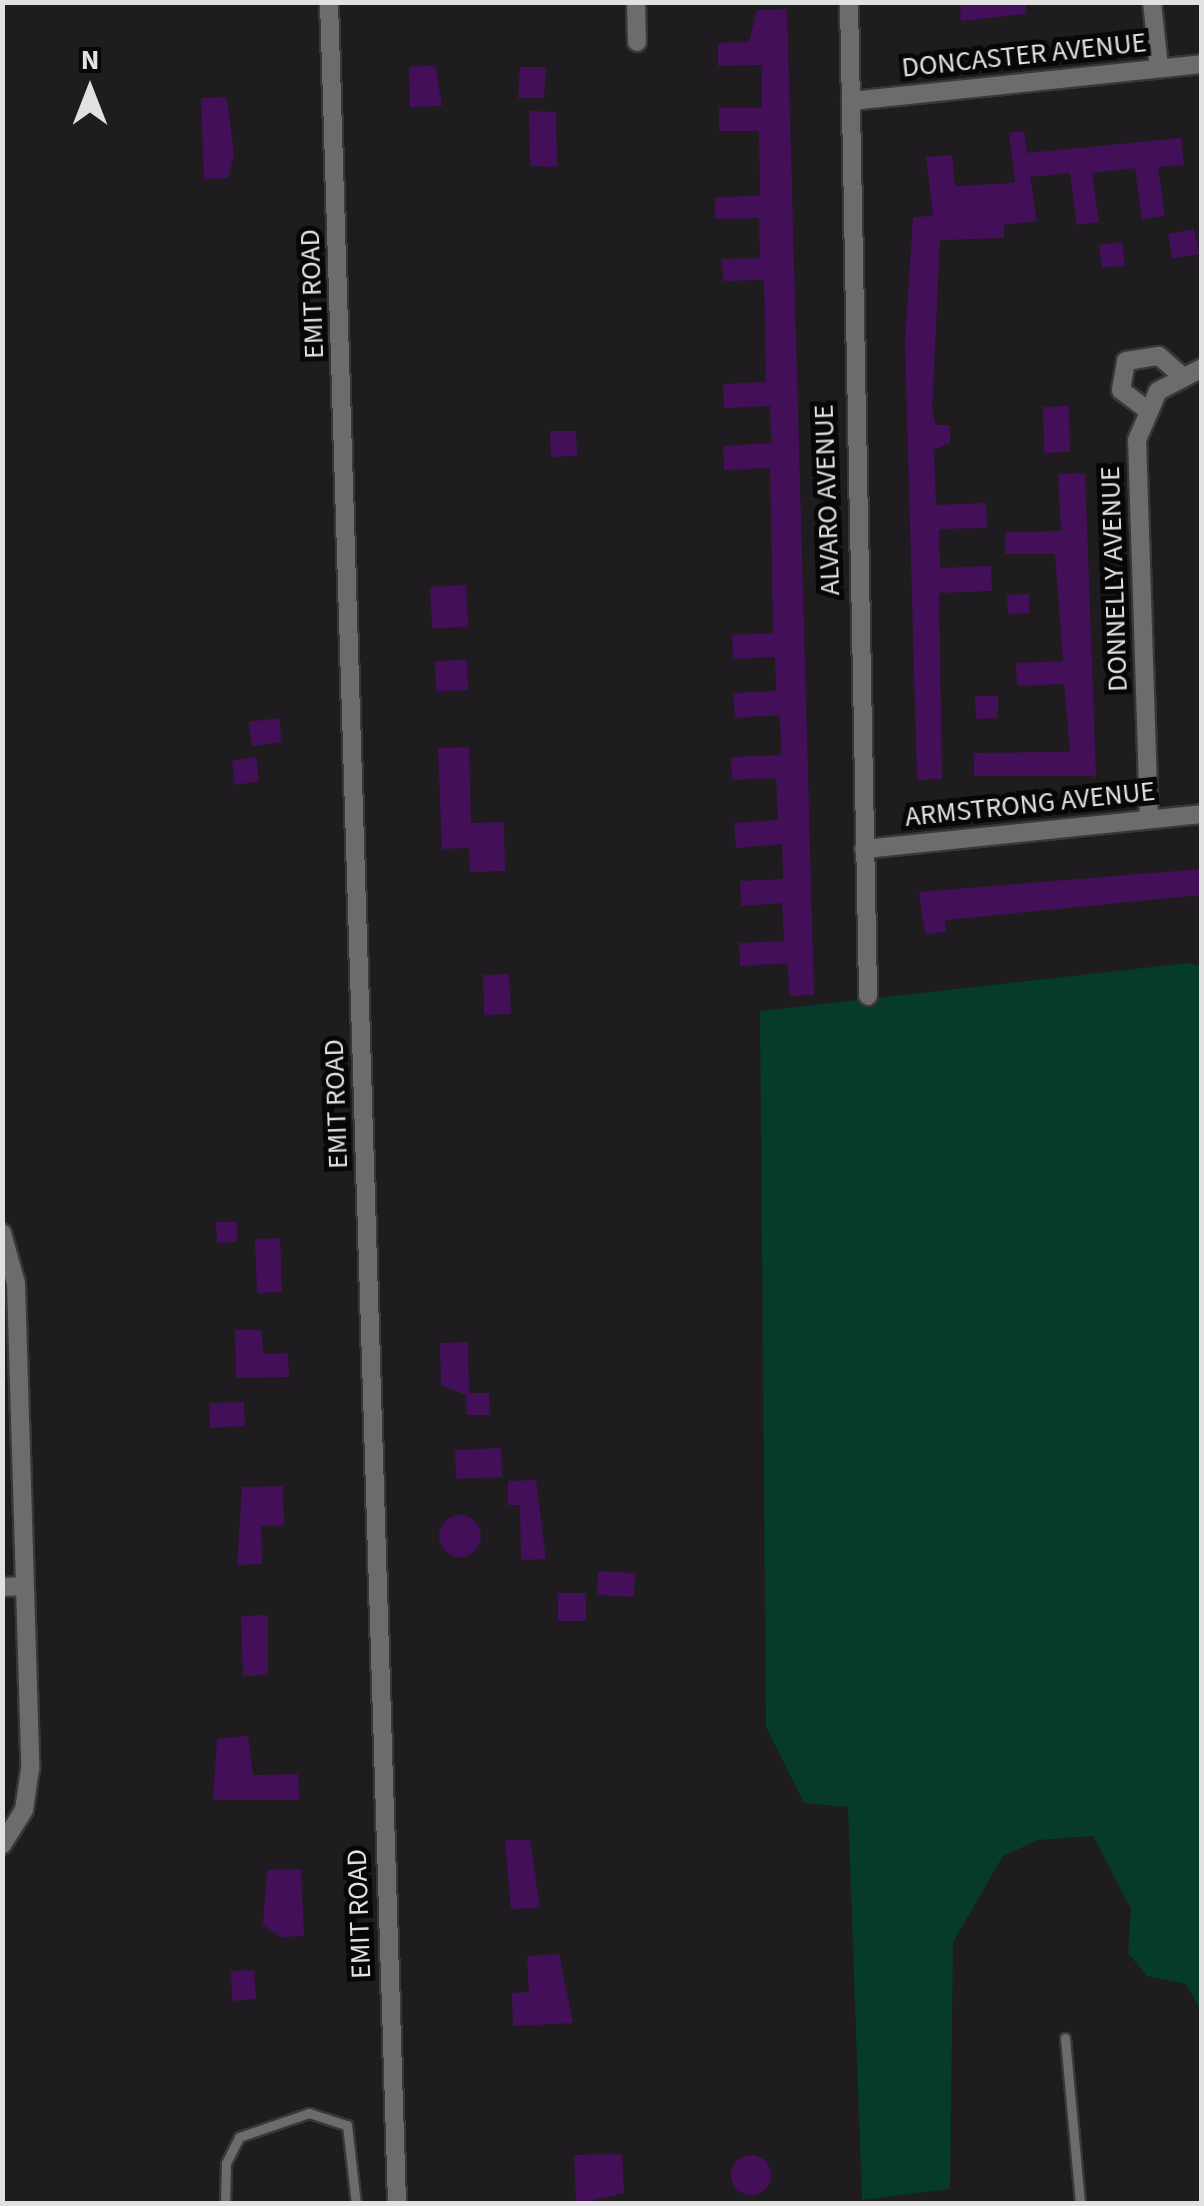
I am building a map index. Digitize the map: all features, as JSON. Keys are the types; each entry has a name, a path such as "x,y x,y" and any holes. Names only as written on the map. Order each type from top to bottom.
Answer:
{"street":[{"name":"EMIT ROAD","path":"329,2 396,2204"},
{"path":"636,2 637,42"},
{"name":"ALVARO AVENUE","path":"849,2 868,996"},
{"path":"1152,2 1159,68"},
{"name":"DONCASTER AVENUE","path":"852,100 1202,64"},
{"path":"1181,375 1159,356 1126,361 1120,390 1146,409 1181,375 1202,368"},
{"name":"DONNELLY AVENUE","path":"1146,409 1137,440 1149,820"},
{"name":"ARMSTRONG AVENUE","path":"864,849 1202,814"},
{"path":"2,1232 25,1586 30,1784 2,1845"},
{"path":"2,1587 25,1586"}],"lane":[{"path":"1066,2038 1080,2204"},
{"path":"226,2204 226,2164 238,2137 309,2112 347,2125 356,2204"}],"green space":[{"path":"1188,963 1201,966 1201,2011 1186,1984 1147,1976 1128,1953 1131,1909 1093,1836 1038,1840 1003,1856 953,1942 950,2189 862,2200 848,1807 804,1803 766,1727 760,1011"}],"building":[{"path":"960,2 1026,2 1026,14 961,21"},
{"path":"787,9 814,995 789,996 788,963 740,966 739,943 784,941 782,903 741,906 740,881 783,879 782,844 736,848 734,823 778,820 776,778 732,780 731,757 781,755 780,715 735,718 733,693 776,691 775,657 733,659 732,635 773,633 770,468 724,470 723,446 771,443 770,406 724,408 723,384 766,382 764,280 723,281 722,259 760,258 759,218 715,219 715,197 760,196 759,131 719,131 719,108 762,108 762,65 718,66 718,43 749,42 757,10"},
{"path":"435,65 442,106 410,107 409,67"},
{"path":"520,67 546,67 544,98 518,98"},
{"path":"227,97 234,155 228,178 204,179 201,98"},
{"path":"529,111 556,112 557,167 530,166"},
{"path":"1024,131 1027,153 1181,138 1184,165 1158,167 1165,216 1142,219 1135,168 1092,173 1099,222 1077,225 1070,173 1030,177 1037,221 1004,225 1004,238 940,240 932,410 936,425 950,425 950,443 934,450 936,505 986,503 987,528 939,529 940,568 991,566 992,591 939,593 942,779 917,780 905,343 913,217 933,216 926,157 952,155 955,186 1015,183 1009,133"},
{"path":"1194,229 1199,254 1172,259 1168,234"},
{"path":"1122,242 1125,265 1102,268 1099,245"},
{"path":"1069,406 1070,452 1044,453 1043,407"},
{"path":"550,431 576,431 577,456 551,457"},
{"path":"1085,473 1096,776 974,776 974,753 1070,752 1064,684 1017,686 1016,663 1063,661 1055,554 1005,554 1005,532 1061,531 1058,474"},
{"path":"466,585 468,627 432,628 430,587"},
{"path":"1029,594 1029,613 1008,614 1007,595"},
{"path":"467,660 468,690 436,691 435,661"},
{"path":"975,696 998,696 998,718 976,719"},
{"path":"279,718 282,742 252,746 249,722"},
{"path":"469,747 471,823 504,822 505,871 470,872 469,848 442,849 438,748"},
{"path":"256,757 259,781 235,785 232,761"},
{"path":"1202,869 1202,895 945,920 946,932 926,934 923,922 919,892"},
{"path":"509,974 511,1014 484,1015 483,975"},
{"path":"216,1222 237,1222 237,1242 217,1243"},
{"path":"280,1238 282,1292 257,1293 255,1239"},
{"path":"235,1330 262,1330 263,1354 288,1353 289,1377 236,1378"},
{"path":"468,1342 469,1393 489,1393 490,1415 467,1415 466,1395 441,1385 440,1343"},
{"path":"244,1402 245,1426 210,1428 209,1403"},
{"path":"501,1448 502,1477 456,1479 455,1450"},
{"path":"536,1480 546,1559 521,1560 520,1505 508,1505 508,1481"},
{"path":"283,1486 284,1525 261,1526 262,1564 237,1565 242,1487"},
{"path":"460,1515 475,1521 481,1536 475,1551 460,1557 445,1551 439,1536 445,1521"},
{"path":"598,1571 635,1573 634,1597 597,1595"},
{"path":"558,1593 586,1593 586,1621 558,1621"},
{"path":"268,1615 268,1675 243,1676 241,1616"},
{"path":"248,1736 253,1775 298,1774 299,1800 213,1800 217,1739"},
{"path":"505,1840 530,1840 540,1908 511,1909"},
{"path":"301,1869 304,1936 281,1937 263,1925 267,1870"},
{"path":"559,1954 573,2023 513,2026 512,1993 529,1992 527,1956"},
{"path":"254,1970 256,1999 232,2001 231,1971"},
{"path":"622,2154 624,2193 576,2204 574,2155"},
{"path":"751,2155 765,2161 771,2175 765,2189 751,2195 737,2189 731,2175 737,2161"}]}
